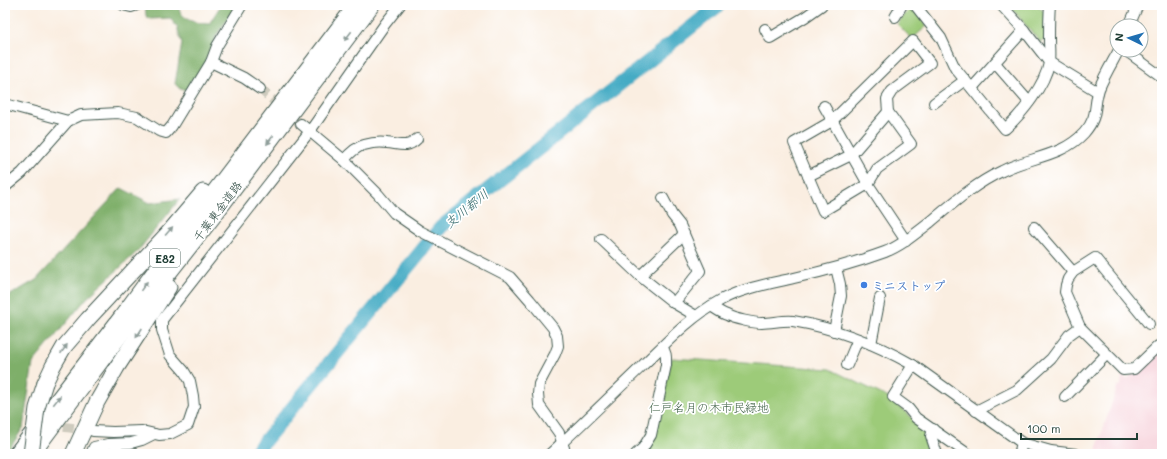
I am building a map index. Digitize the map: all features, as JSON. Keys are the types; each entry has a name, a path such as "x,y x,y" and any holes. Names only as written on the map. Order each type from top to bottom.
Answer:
{"highway":[{"name":"E82","path":"16,454 356,5"},
{"name":"千葉東金道路","path":"32,454 128,325 213,217 372,5"},
{"name":"E82","path":"32,454 37,408 52,366 64,347 169,232 211,182 279,95 313,61"},
{"path":"73,454 97,402 117,367 193,252 213,217"}],"street":[{"path":"123,5 131,7 137,5"},
{"path":"5,187 22,173 68,121 81,115 118,113 137,117 159,131 166,133 172,126 211,62 217,46 242,5"},
{"path":"93,431 113,432 133,430 159,435 170,434 188,425 194,407 194,396 190,381 184,371 170,355 161,325 164,317 202,271 310,131 400,5"},
{"path":"765,29 770,38 822,5"},
{"path":"895,17 902,5"},
{"path":"915,5 941,38 956,68 1005,129 1016,119 1029,102 1046,73 1049,62 1048,22 1050,5"},
{"path":"1001,5 1024,30 1049,62 1098,92"},
{"path":"1132,18 1138,5"},
{"path":"972,88 1024,30"},
{"path":"913,41 930,63 892,91 887,99 888,112 911,144 877,169 868,184 823,211 794,143 832,121 913,41"},
{"path":"550,454 677,331 711,306 745,290 836,268 888,251 906,240 969,191 990,177 1004,170 1051,155 1072,144 1082,135 1095,115 1098,92 1115,58"},
{"path":"1136,58 1162,77"},
{"path":"211,62 244,78 260,89"},
{"path":"995,63 1029,102"},
{"path":"934,103 965,80"},
{"path":"5,104 68,121"},
{"path":"824,106 868,184 906,240"},
{"path":"808,176 851,155 888,112"},
{"path":"301,124 344,160 378,194 394,213 420,231 496,269 510,278 553,328 557,336 558,346 539,384 539,405 559,433 563,442 565,454"},
{"path":"344,160 363,145 385,143 408,145 412,144 417,139"},
{"path":"663,198 684,234 700,271 674,303"},
{"path":"1034,227 1073,272"},
{"path":"640,276 684,234"},
{"path":"601,239 640,276 674,303 696,316"},
{"path":"1149,324 1095,258 1073,272 1068,279 1065,292 1080,327 1123,370 1134,369 1158,346 1162,345"},
{"path":"834,331 841,296 836,268"},
{"path":"871,344 880,298"},
{"path":"711,306 728,316 761,323 790,321 834,331 871,344 913,365 1022,443 1051,451 1076,454"},
{"path":"976,411 1017,390 1051,359 1069,335 1080,327"},
{"path":"847,365 858,339"},
{"path":"636,454 647,442 654,425 666,365 665,351 662,347"},
{"path":"1064,397 1107,354"},
{"path":"913,365 892,397 908,408 916,418 968,454"},
{"path":"933,429 931,436 937,454"},
{"path":"91,454 94,447 108,444 131,443 142,440 154,434"},
{"path":"1019,454 1022,443"}],"shaded area":[{"path":"1162,350 1162,454 1108,454 1096,450 1117,388 1121,385 1122,374 1127,379"}],"green space":[{"path":"145,5 178,5 182,15 185,18 194,22 209,24 221,5 237,5 216,36 208,60 189,90 180,89 175,84 182,43 177,27 170,18 150,19 146,16"},
{"path":"1018,5 1036,5 1046,13 1046,39 1040,42 1013,10"},
{"path":"912,6 927,26 912,39 897,24"},
{"path":"121,188 150,203 180,199 138,251 86,299 33,363 23,428 7,453 5,452 5,298 36,280"},
{"name":"仁戸名月の木市民緑地","path":"672,358 830,369 887,397 926,430 932,449 930,454 642,454"}],"waterway":[{"name":"支川都川","path":"254,454 441,227 719,5"}],"tunnel":[{"path":"260,89 301,124"},
{"path":"49,425 89,430"}],"place":[{"name":"ミニストップ","path":"864,285"}]}
